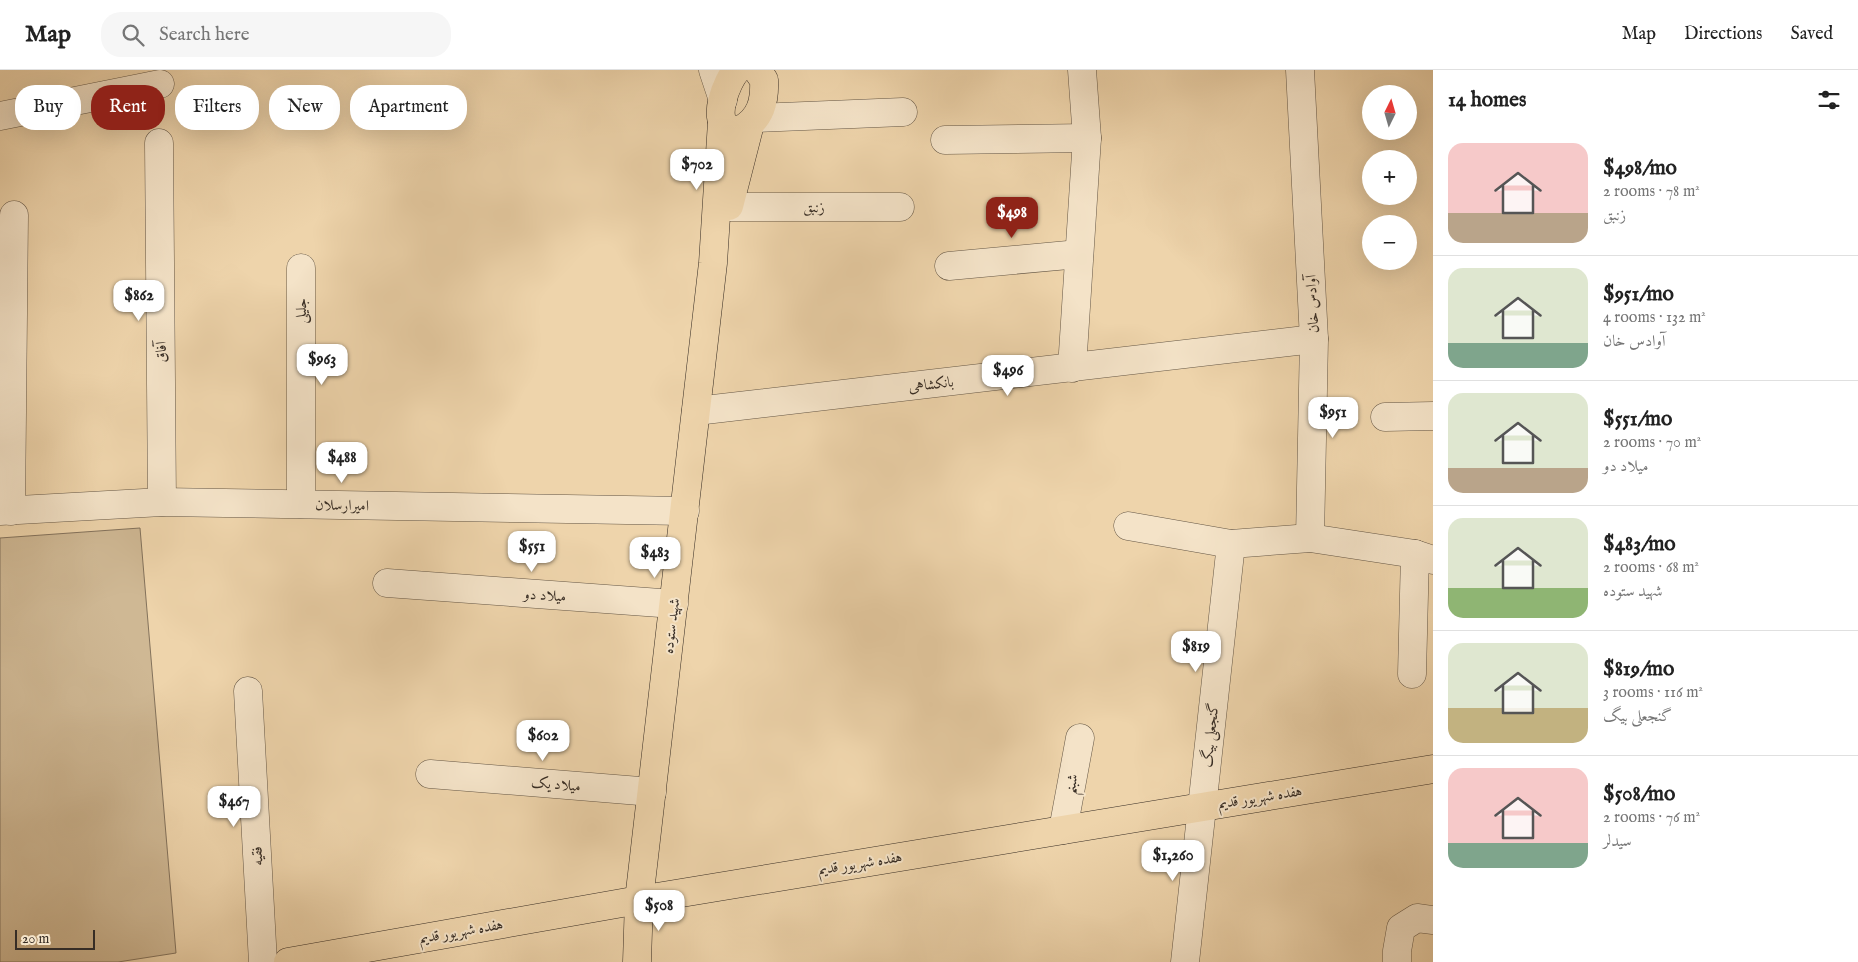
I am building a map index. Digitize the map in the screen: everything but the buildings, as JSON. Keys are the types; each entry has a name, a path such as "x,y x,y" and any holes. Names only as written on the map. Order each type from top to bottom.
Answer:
{"main road":[{"name":"شهید ستوده","path":"636,962 639,900 713,263 723,111 731,76 737,70"},
{"name":"شهید ستوده","path":"713,263 754,121 762,102 764,76"},
{"path":"723,111 730,128 742,129 754,121"},
{"name":"هفده شهریور قدیم","path":"288,962 639,900 1433,769"}],"street":[{"path":"713,70 723,111"},
{"path":"1072,368 1087,138 1082,70"},
{"name":"آوادس خان","path":"1300,70 1314,339 1310,538"},
{"path":"0,116 160,84"},
{"path":"754,121 903,112"},
{"path":"945,140 1087,138"},
{"name":"آفاق","path":"159,143 162,502"},
{"name":"زنبق","path":"729,206 900,207"},
{"path":"6,511 14,214"},
{"path":"949,266 1079,254"},
{"name":"جلیلی","path":"301,268 301,504"},
{"name":"بانکشاهی","path":"696,411 1314,339"},
{"path":"1385,417 1433,416"},
{"name":"امیرارسلان","path":"6,511 162,502 685,511"},
{"path":"1128,526 1231,544 1310,538 1424,557 1412,674"},
{"name":"گنجعلی بیگ","path":"1185,962 1231,544"},
{"name":"میلاد دو","path":"387,583 674,604"},
{"name":"فقیه","path":"248,691 263,962"},
{"name":"شبنم","path":"1063,830 1080,738"},
{"name":"میلاد یک","path":"430,774 652,792"},
{"path":"1397,962 1401,928 1417,918 1433,920"}],"shaded area":[{"path":"140,528 176,953 118,962 0,962 0,538"}]}
